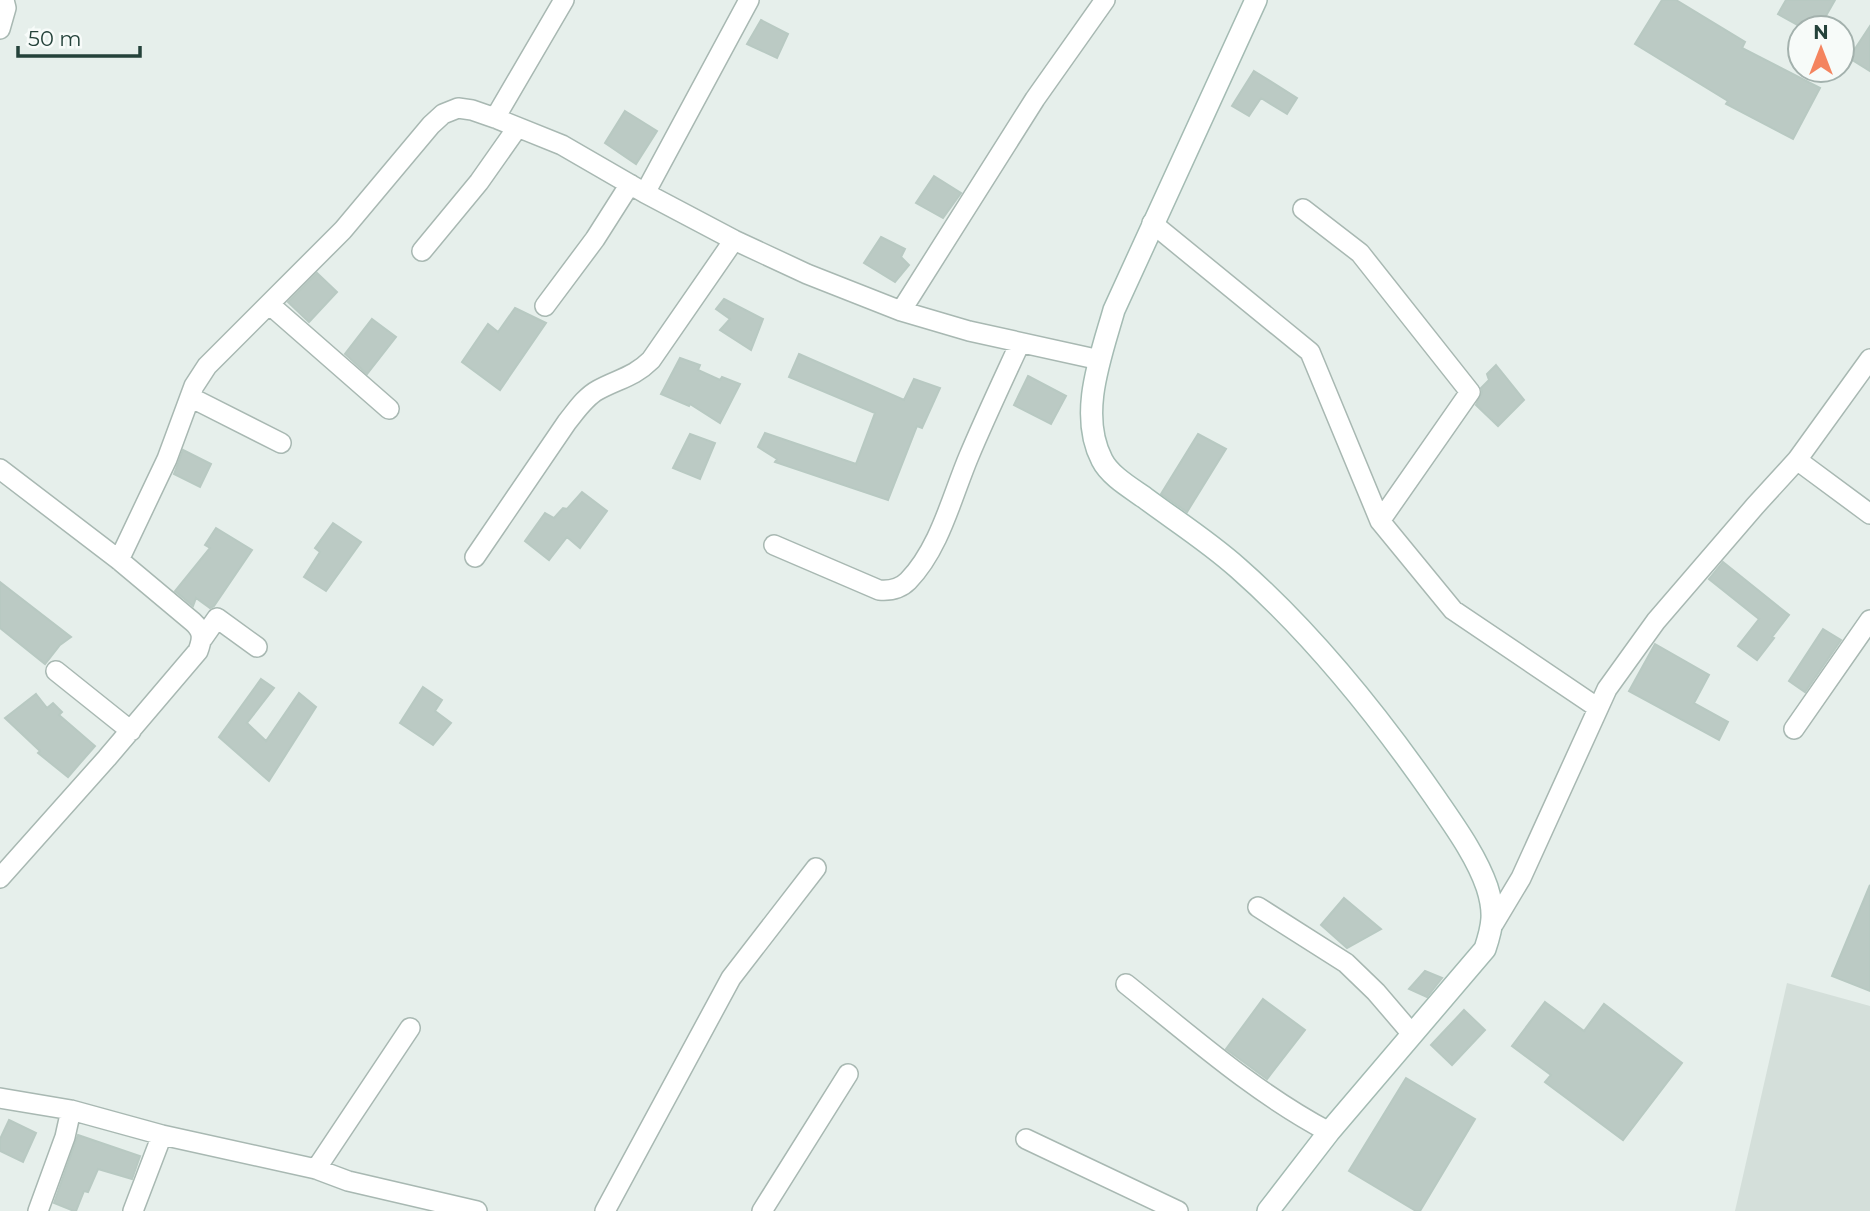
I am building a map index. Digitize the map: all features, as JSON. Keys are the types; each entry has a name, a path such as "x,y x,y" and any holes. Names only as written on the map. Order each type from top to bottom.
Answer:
{"street":[{"path":"0,29 6,8 4,0"},
{"path":"495,118 564,0"},
{"path":"545,306 637,188 749,0"},
{"path":"901,311 1035,99 1105,0"},
{"path":"1256,0 1114,310 1100,360 1093,398 1092,427 1102,462 1121,480 1237,566 1287,614 1388,730 1476,862 1488,888 1494,923"},
{"path":"119,560 167,459 194,386 207,366 343,230 431,125 443,114 458,108 495,118 562,145 734,240 807,274 901,311 969,331 1100,360"},
{"path":"422,251 517,128"},
{"path":"1303,209 1360,253 1470,392 1380,521"},
{"path":"1152,223 1310,352 1380,521 1453,610 1598,708"},
{"path":"475,557 584,401 597,390 639,372 651,360 734,240"},
{"path":"270,304 389,409"},
{"path":"774,545 879,590 891,590 908,581 936,538 969,455 1020,343"},
{"path":"1268,1211 1329,1132 1485,949 1494,923 1521,878 1607,689 1656,621 1797,460 1870,359"},
{"path":"190,397 281,443"},
{"path":"1797,460 1870,514"},
{"path":"0,469 119,560 193,622 203,638"},
{"path":"0,878 198,651 203,638 217,618 257,647"},
{"path":"1794,729 1870,620"},
{"path":"56,671 131,730"},
{"path":"606,1211 731,978 816,868"},
{"path":"1258,907 1346,963 1376,992 1412,1034"},
{"path":"1126,984 1244,1078 1329,1132"},
{"path":"316,1169 410,1028"},
{"path":"761,1211 848,1074"},
{"path":"0,1098 71,1110 162,1135 316,1169 348,1181 478,1211"},
{"path":"38,1211 65,1137 71,1110"},
{"path":"133,1211 162,1135"},
{"path":"1026,1139 1178,1211"}],"shaded area":[{"path":"1787,983 1870,1006 1870,1211 1735,1211"}],"building":[{"path":"1662,0 1676,0 1745,42 1742,48 1786,71 1786,84 1812,84 1820,88 1793,139 1726,104 1728,101 1635,44"},
{"path":"1786,0 1835,0 1827,14 1786,14 1786,18 1778,14"},
{"path":"761,20 788,34 777,58 747,44"},
{"path":"1870,26 1870,71 1856,62 1856,47"},
{"path":"1254,71 1297,98 1287,114 1261,98 1249,116 1232,106"},
{"path":"625,111 657,131 636,164 605,143"},
{"path":"934,176 961,193 943,218 916,203"},
{"path":"881,237 905,249 901,257 909,265 895,282 864,263"},
{"path":"317,273 337,292 309,322 288,302"},
{"path":"724,299 763,319 751,350 720,330 730,319 716,309"},
{"path":"515,308 546,323 500,390 462,362 488,324 498,332"},
{"path":"372,319 396,337 367,374 345,354"},
{"path":"799,354 904,400 914,379 940,388 922,428 917,426 888,500 775,462 777,459 758,447 765,433 856,464 875,413 789,377"},
{"path":"680,358 700,365 698,370 720,380 722,377 740,384 720,423 690,404 689,406 661,394"},
{"path":"1496,365 1524,400 1498,426 1476,405 1481,388 1489,380 1487,374"},
{"path":"1028,376 1066,396 1051,424 1014,405"},
{"path":"690,434 715,443 700,479 673,468"},
{"path":"1198,434 1226,449 1187,512 1161,494"},
{"path":"183,450 211,464 200,487 174,474"},
{"path":"582,492 607,511 580,548 567,537 549,560 525,541 545,513 554,518 563,508 567,509"},
{"path":"333,523 361,542 326,591 304,577 320,552 315,548"},
{"path":"216,528 252,550 214,606 210,608 196,598 193,606 175,591 210,548 205,545"},
{"path":"1723,562 1789,615 1757,660 1738,646 1759,619 1709,579"},
{"path":"0,582 71,637 60,645 45,664 0,628"},
{"path":"1823,629 1841,640 1805,692 1789,681"},
{"path":"1655,644 1709,675 1694,703 1728,722 1719,740 1629,691"},
{"path":"261,679 274,688 247,723 266,741 299,693 316,707 269,781 219,737"},
{"path":"423,687 442,700 435,711 451,723 433,745 400,723"},
{"path":"36,694 47,708 53,703 62,712 59,715 95,746 68,777 38,753 40,751 5,718"},
{"path":"1870,885 1870,991 1832,976"},
{"path":"1344,898 1381,929 1347,948 1321,925"},
{"path":"1425,971 1442,978 1427,997 1409,989"},
{"path":"1263,999 1305,1030 1267,1079 1226,1049"},
{"path":"1545,1002 1584,1031 1604,1004 1682,1063 1623,1140 1545,1082 1551,1075 1512,1046"},
{"path":"1464,1010 1485,1030 1452,1065 1431,1045"},
{"path":"1406,1078 1475,1119 1420,1211 1349,1171"},
{"path":"9,1120 36,1133 23,1162 0,1151 0,1139"},
{"path":"78,1135 140,1156 132,1179 98,1169 88,1192 84,1191 74,1211 54,1203"}]}
